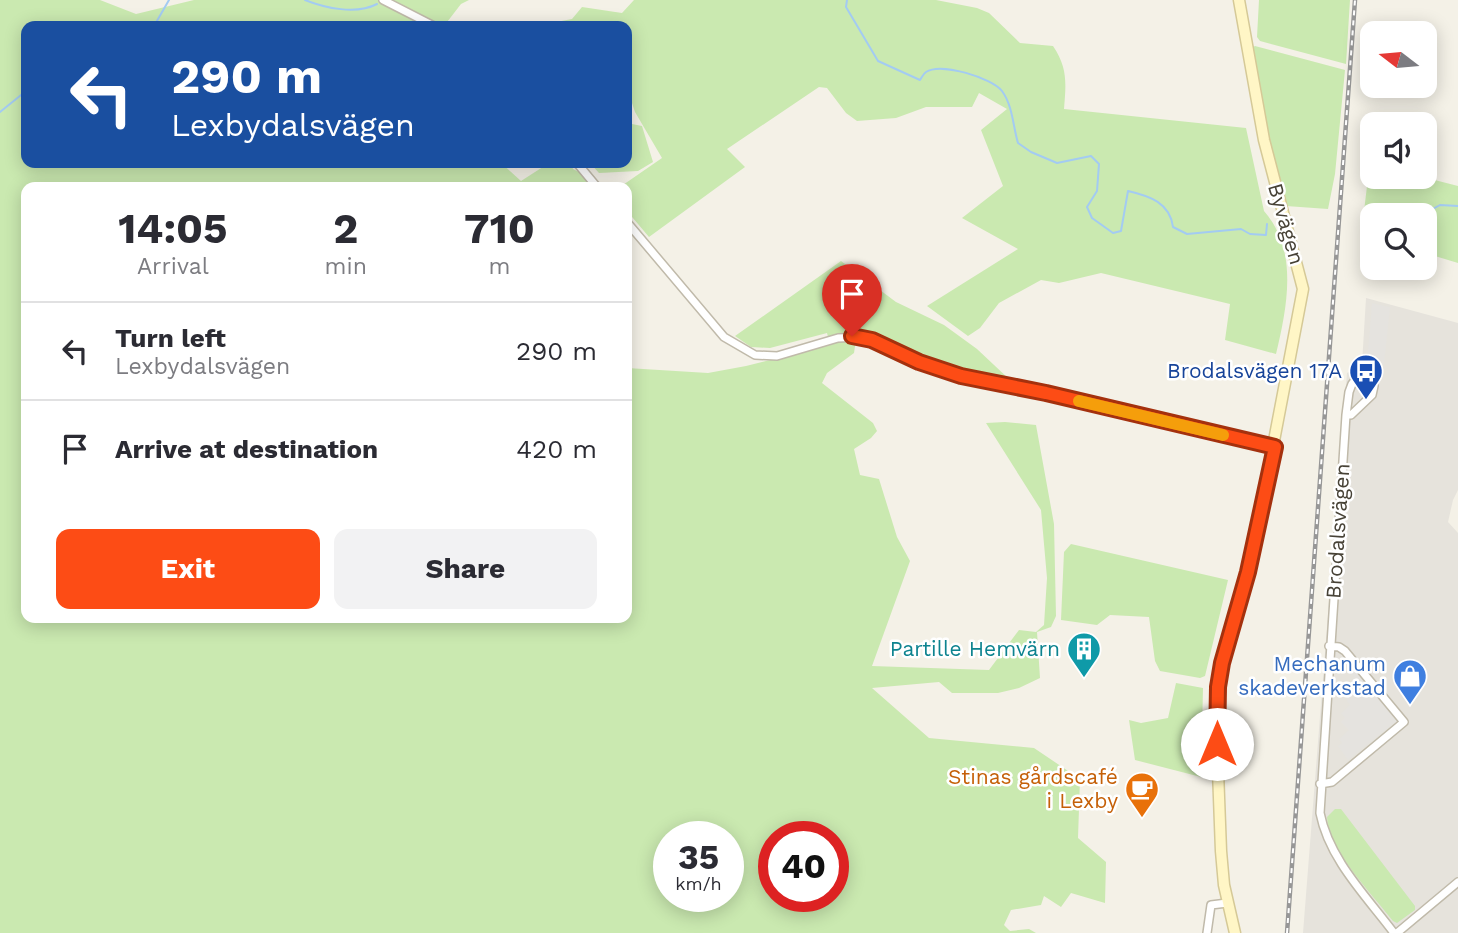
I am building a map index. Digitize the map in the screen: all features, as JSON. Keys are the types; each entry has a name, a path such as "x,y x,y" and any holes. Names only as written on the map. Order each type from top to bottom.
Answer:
{"street":[{"path":"383,0 424,21"},
{"name":"Byvägen","path":"1235,933 1227,903 1219,816 1218,687 1227,639 1255,540 1275,447 1303,289 1264,140 1239,0"},
{"path":"581,168 593,182"},
{"path":"632,228 724,337 755,355 777,356 838,338 861,337 961,376 1046,393 1275,447"},
{"name":"Brodalsvägen","path":"1346,415 1351,415 1373,392 1371,380 1359,376 1352,384 1346,415 1320,784 1323,831 1331,850 1395,933 1458,882"},
{"path":"1320,784 1332,782 1404,722 1345,651 1329,646"},
{"path":"1208,933 1211,905 1227,903"}],"shaded area":[{"path":"1366,298 1458,323 1458,490 1448,522 1458,533 1458,933 1303,933 1347,373 1362,364"},
{"path":"1372,303 1390,307 1384,364 1367,364"},
{"path":"1355,670 1398,720 1348,760 1338,746 1342,743 1339,739 1349,730 1341,722 1345,718 1341,713 1350,705 1343,695 1347,692 1344,688 1355,678 1351,673"}],"green space":[{"path":"0,0 100,0 136,14 194,0 469,0 461,4 448,21 21,21 21,168 507,168 521,181 541,168 573,168 588,182 21,182 21,623 632,623 632,368 708,373 830,345 827,333 770,348 751,347 735,336 841,261 896,302 944,325 977,349 1010,380 1007,382 951,369 877,338 857,333 854,353 827,373 822,383 873,423 877,431 854,449 860,475 879,479 897,537 910,561 872,666 989,670 1019,630 1036,632 1044,625 1047,578 1041,510 986,423 1036,425 1054,524 1056,616 1051,627 1037,632 1040,678 1019,688 998,693 952,693 939,682 872,688 929,738 1034,748 1080,779 1078,838 1106,862 1105,903 1071,893 1061,907 1044,896 1041,905 1011,910 1004,925 1010,931 1029,929 1036,933 0,933"},
{"path":"634,0 936,0 989,13 1020,43 1053,46 1064,69 1064,109 1246,128 1264,211 1275,227 1286,261 1286,299 1276,354 1225,340 1230,304 1101,273 1059,283 1041,280 999,303 980,328 968,336 927,306 1018,249 962,218 1003,186 981,130 1007,109 979,93 972,107 926,107 896,118 857,121 846,113 827,88 819,87 727,149 745,167 649,237 632,217 632,182 627,182 662,158 632,103 632,21 561,21 572,19 582,7 622,13"},
{"path":"1259,0 1350,0 1346,64 1260,41 1257,37"},
{"path":"1255,46 1345,70 1335,174 1328,209 1286,206 1272,156 1251,48"},
{"path":"632,124 642,126 653,162 638,171 599,173 594,168 632,168"},
{"path":"1437,181 1458,186 1458,263 1437,257 1437,203 1365,203 1367,189 1437,189"},
{"path":"1071,544 1228,580 1205,676 1200,678 1160,671 1155,661 1149,617 1110,615 1097,625 1061,620 1064,552"},
{"path":"1176,683 1203,688 1201,777 1135,760 1129,720 1141,723 1168,718"},
{"path":"1335,809 1341,809 1415,906 1415,910 1397,923 1364,885 1335,844 1327,817"}],"waterway":[{"path":"157,21 169,0"},
{"path":"305,0 322,6 350,10 377,4"},
{"path":"847,0 846,7 878,61 920,80 926,72 943,69 988,81 1006,97 1018,143 1057,163 1091,156 1099,164 1097,191 1087,207 1092,218 1113,233 1121,231 1128,191 1158,202 1168,212 1173,227 1187,234 1241,229 1250,234 1266,235 1267,224"},
{"path":"0,112 21,95"},
{"path":"1437,207 1458,206"}],"railway":[{"path":"1287,933 1355,0"}],"slow traffic":[{"path":"1079,401 1223,435"}],"place":[{"name":"Brodalsvägen 17A","path":"1366,401"},
{"name":"Partille Hemvärn","path":"1084,679"},
{"name":"Mechanum skadeverkstad","path":"1410,706"},
{"name":"Stinas gårdscafé i Lexby","path":"1142,819"}],"route":[{"path":"852,336 872,340 919,362 961,376 1046,393 1275,447 1248,572 1222,663 1218,687 1217,744"}]}
